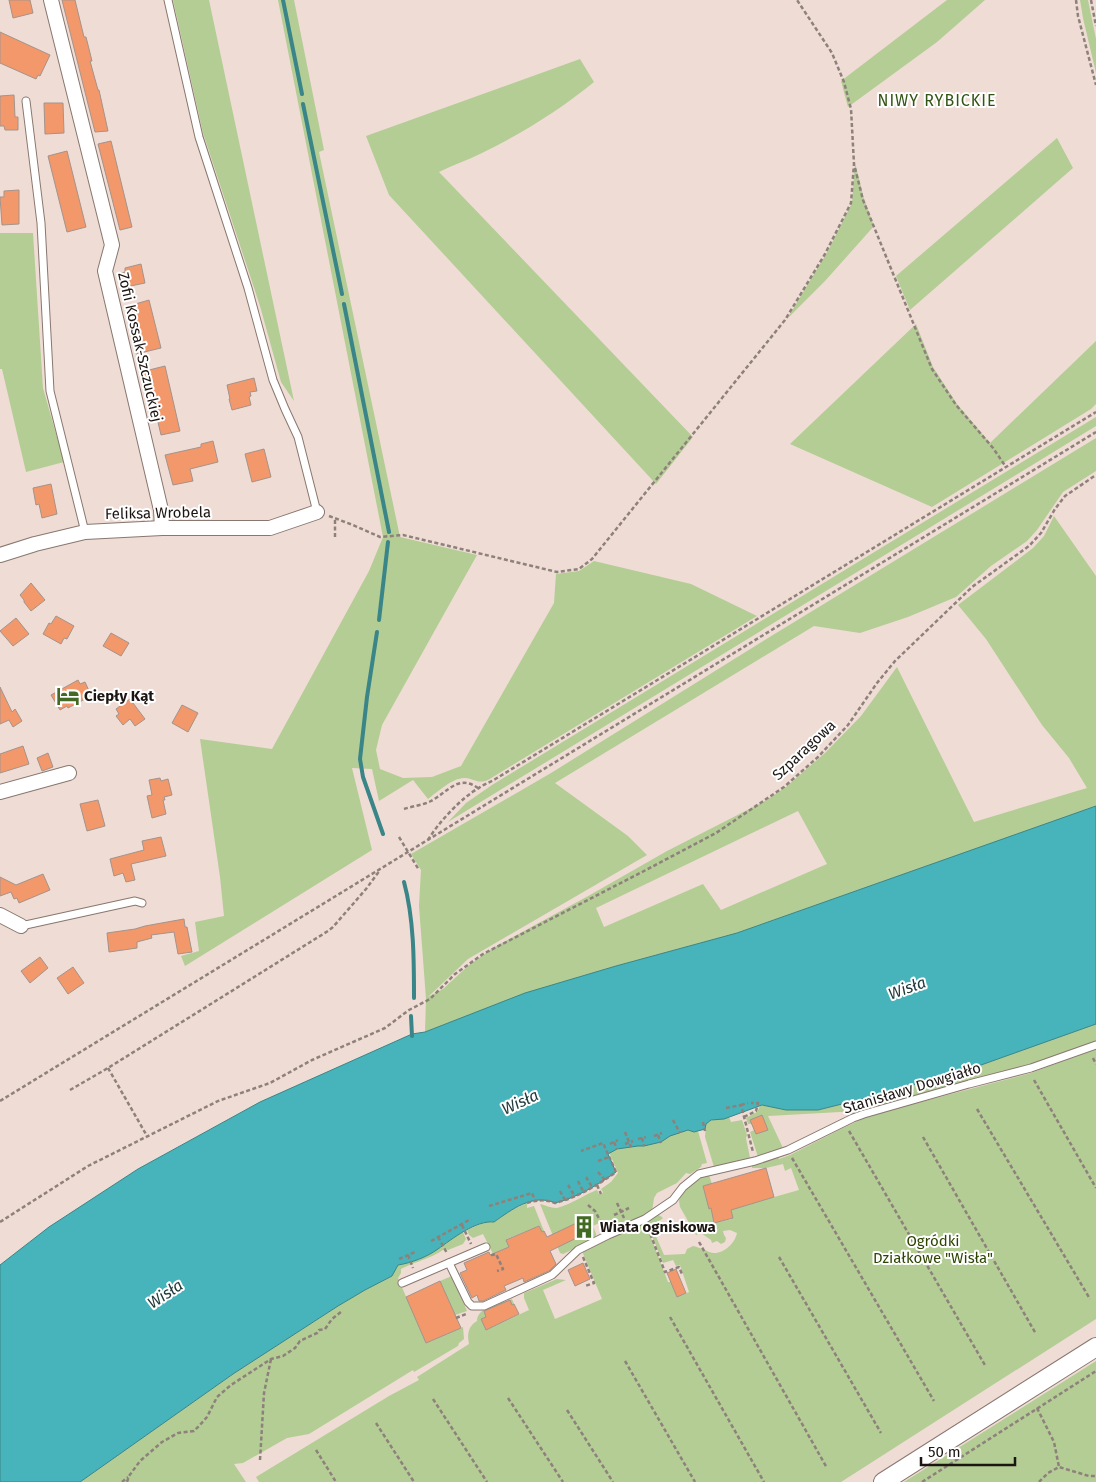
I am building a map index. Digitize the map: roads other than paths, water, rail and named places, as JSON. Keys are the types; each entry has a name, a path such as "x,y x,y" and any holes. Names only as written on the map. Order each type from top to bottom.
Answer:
{"street":[{"name":"Zofii Kossak-Szczuckiej","path":"51,0 112,245 104,270 161,510 162,528"},
{"name":"Feliksa Wrobela","path":"0,555 34,544 85,532 162,528 270,528 317,512"},
{"path":"0,792 69,773"},
{"path":"0,915 21,926"},
{"path":"883,1482 1096,1347"}],"lane":[{"path":"168,0 198,137 248,288 273,380 298,437 317,512"},
{"path":"26,101 41,223 50,391 85,532"},
{"path":"21,926 135,901 142,903"},
{"name":"Stanisławy Dowgiałło","path":"449,1263 468,1302 472,1306 484,1306 552,1275 580,1249 644,1219 673,1200 682,1187 699,1174 754,1161 788,1150 852,1118 864,1114 1031,1068 1096,1045"},
{"path":"402,1283 486,1247"}],"water":[{"name":"Wisła","path":"1096,806 1096,1024 967,1070 870,1097 818,1110 786,1110 762,1105 724,1119 711,1120 706,1124 705,1129 694,1132 688,1130 670,1136 661,1142 644,1146 617,1149 608,1154 616,1172 602,1182 563,1201 555,1203 539,1200 523,1204 494,1222 487,1222 472,1227 424,1257 398,1265 392,1276 338,1306 233,1374 80,1482 0,1482 0,1265 49,1227 138,1169 260,1102 412,1034 425,1032 525,993 737,933"}],"waterway":[{"path":"283,0 302,94"},
{"path":"303,104 342,294"},
{"path":"344,304 389,532"},
{"path":"379,620 388,542"},
{"path":"377,632 360,759 363,777 383,834"},
{"path":"404,882 412,925 414,998"},
{"path":"411,1016 412,1036"}],"place":[{"name":"Ciepły Kąt","path":"68,696"},
{"name":"Wiata ogniskowa","path":"584,1227"}],"district":[{"name":"NIWY RYBICKIE","path":"937,100"}],"park label":[{"name":"Ogródki Działkowe \"Wisła\"","path":"933,1250"}]}
